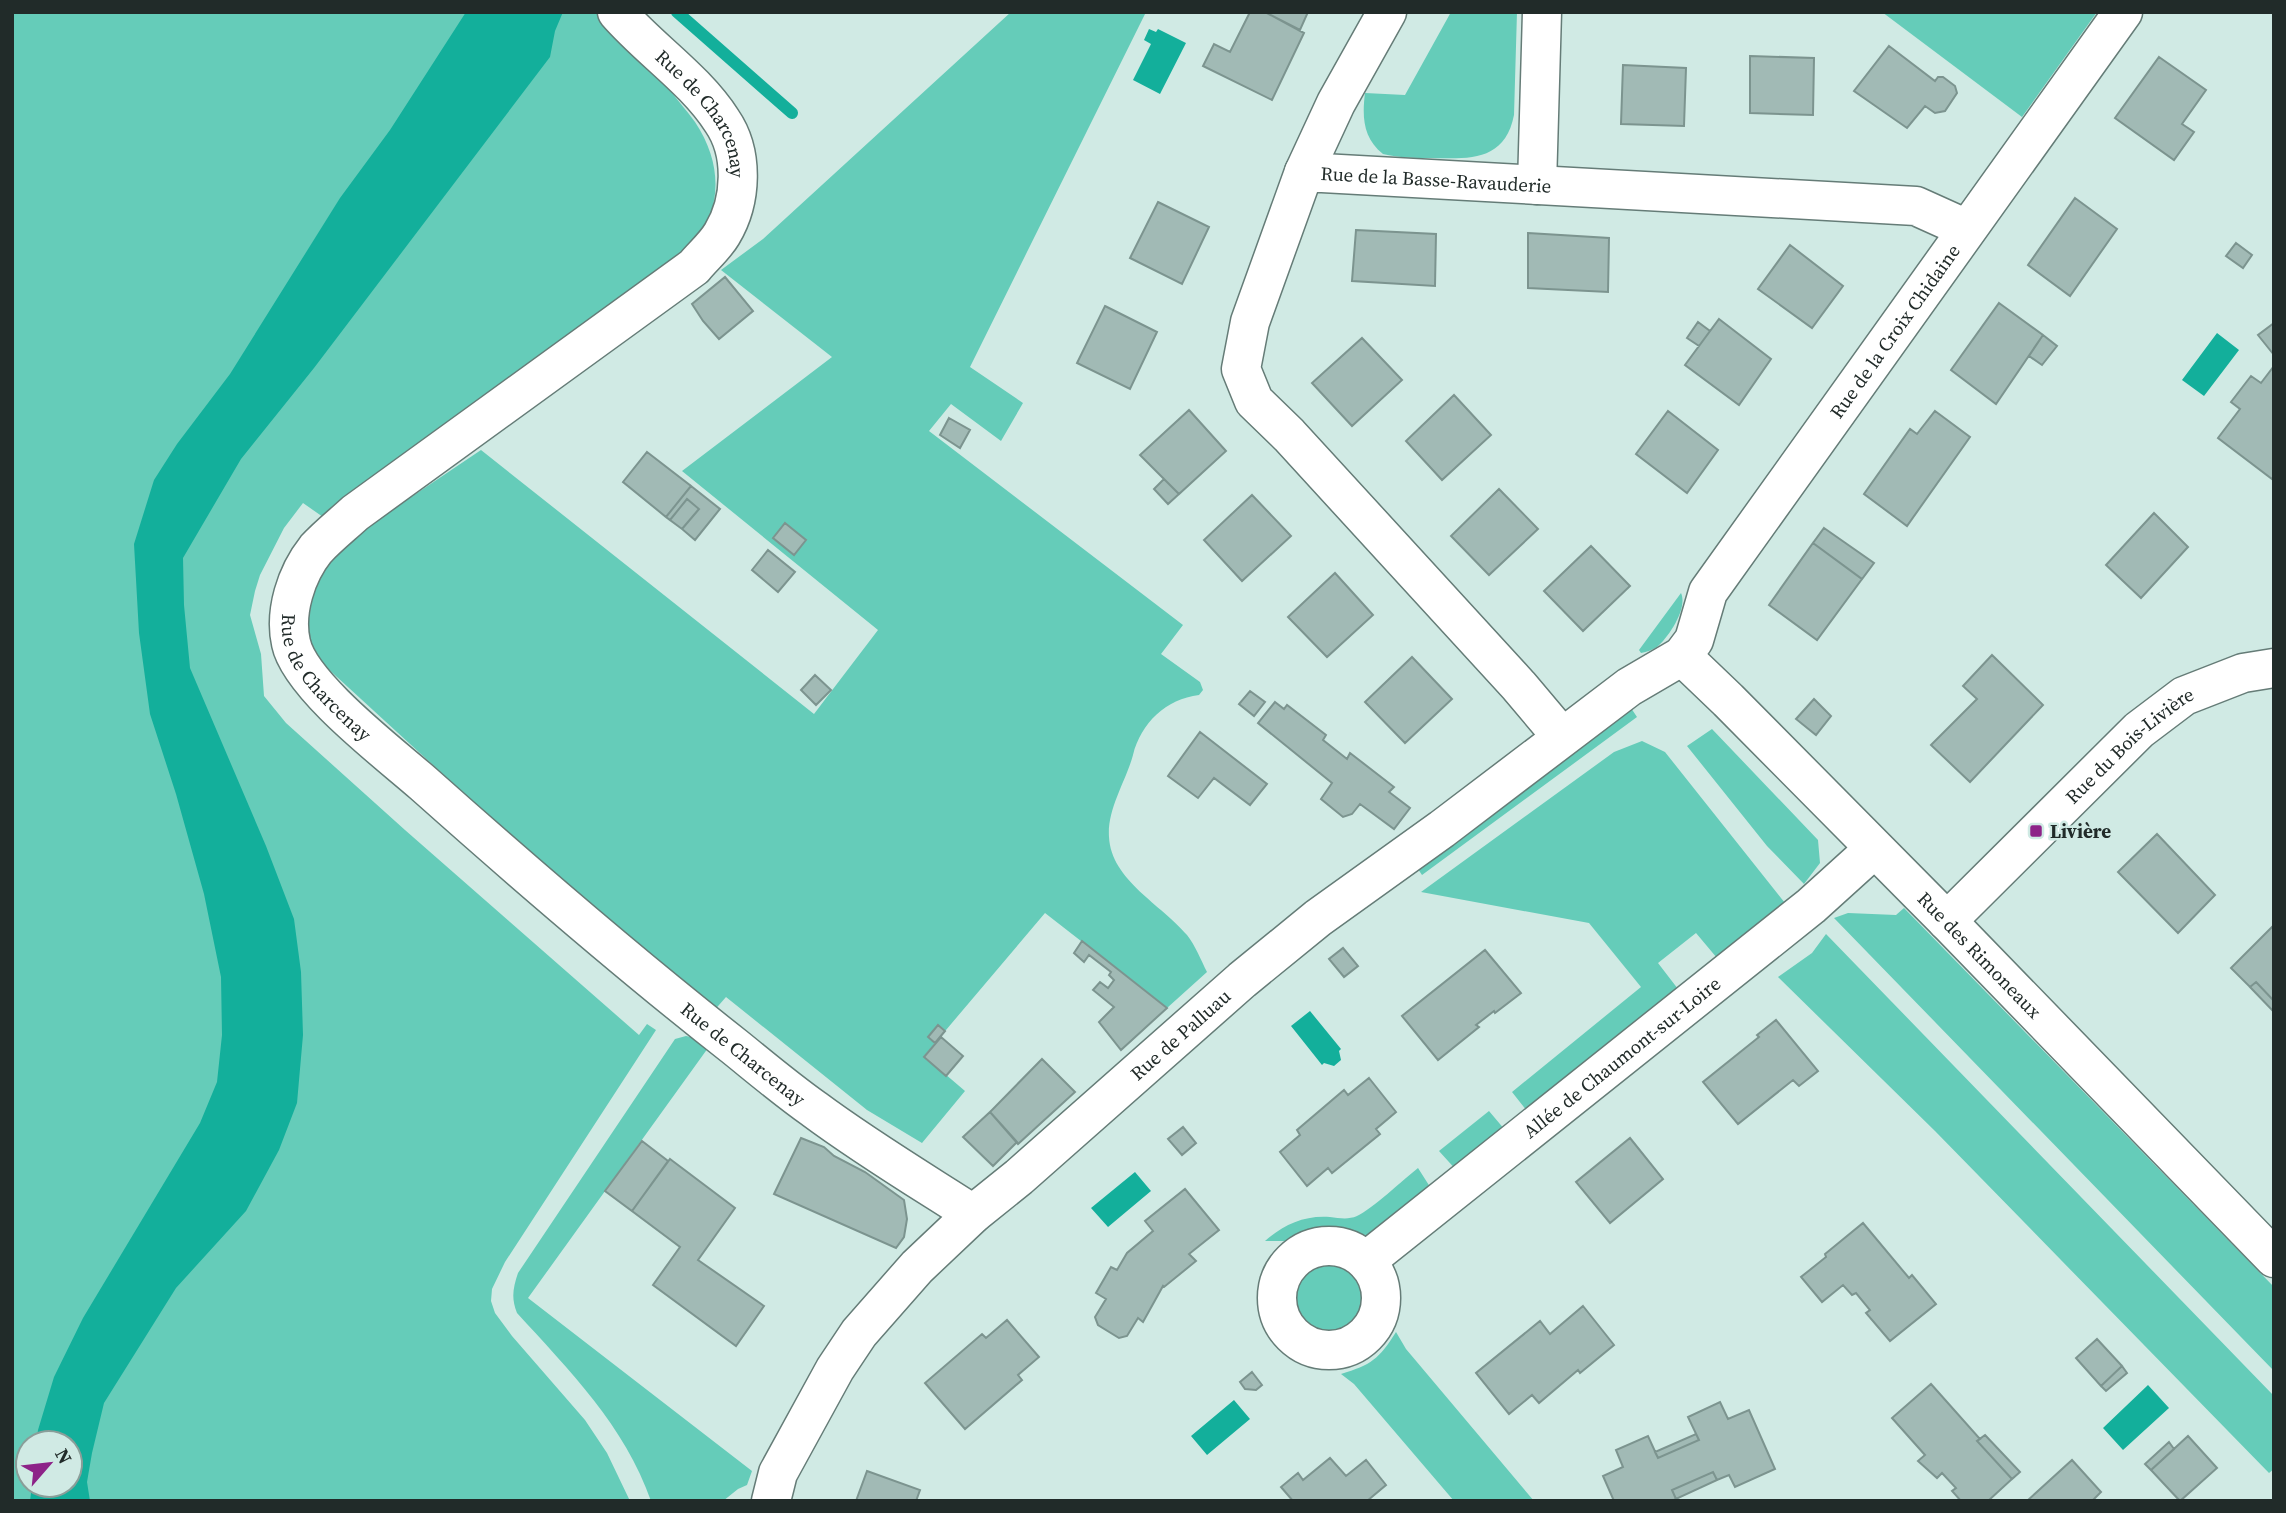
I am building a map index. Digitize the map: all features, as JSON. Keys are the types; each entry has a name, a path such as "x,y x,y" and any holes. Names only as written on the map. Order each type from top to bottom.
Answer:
{"street":[{"name":"Rue de Charcenay","path":"617,12 698,92 723,122 733,146 739,183 733,213 721,236 694,267 355,513 334,532 305,566 296,587 290,607 291,645 310,679 348,718 508,859 682,1006 814,1110 973,1214"},
{"path":"1304,172 1342,91 1387,12"},
{"path":"1537,185 1542,12"},
{"name":"Rue de la Croix Chidaine","path":"1682,656 1694,640 1708,592 2123,12"},
{"name":"Rue de la Basse-Ravauderie","path":"1562,737 1519,686 1335,485 1254,401 1241,369 1250,323 1304,172 1916,206 1967,229"},
{"name":"Rue de Palluau","path":"771,1501 778,1474 835,1369 859,1334 917,1267 973,1214 1318,918 1442,829 1629,687 1682,656"},
{"name":"Rue des Rimoneaux","path":"1682,656 1947,921 2274,1258"},
{"name":"Rue du Bois-Livière","path":"1947,921 2150,721 2184,696 2242,673 2274,668"},
{"name":"Allée de Chaumont-sur-Loire","path":"1366,1261 1811,906 1874,849"}],"shaded area":[{"path":"12,12 636,12 666,83 704,137 716,183 711,213 697,244 323,517 303,503 284,528 260,575 250,615 261,654 264,696 286,723 639,1035 647,1024 656,1030 505,1262 492,1289 491,1301 495,1313 512,1336 585,1420 607,1453 630,1501 12,1501"},
{"path":"466,12 563,12 555,31 550,57 314,368 241,459 183,558 190,668 294,919 301,972 303,1035 297,1103 279,1150 246,1211 176,1288 104,1403 87,1482 90,1501 30,1501 84,1499 84,1429 38,1429 54,1377 83,1318 200,1123 217,1082 222,1035 221,977 204,894 150,714 139,633 134,544 154,480 177,444 230,374 340,198 390,130"},
{"path":"1011,12 1146,12 970,367 1023,403 1001,441 951,404 929,431 1183,625 1161,654 1200,682 1203,690 1199,695 1187,697 1166,707 1142,733 1114,806 1109,837 1112,852 1128,879 1187,935 1207,972 1167,1008 1045,913 924,1056 965,1091 922,1143 867,1110 726,997 712,1013 458,788 313,655 302,618 306,596 337,552 383,516 481,450 814,714 878,630 682,471 832,357 721,270 763,239"},
{"path":"1451,12 1517,12 1514,115 1509,130 1503,141 1494,149 1472,157 1414,158 1383,154 1371,141 1365,126 1365,93 1405,95"},
{"path":"1882,12 2097,12 2022,117"},
{"path":"1149,29 1156,32 1158,29 1186,43 1160,94 1133,80 1151,44 1144,40"},
{"path":"2217,333 2239,350 2204,396 2182,380"},
{"path":"1681,593 1680,614 1672,629 1657,647 1641,653 1639,650"},
{"path":"1631,708 1637,717 1422,875 1416,866"},
{"path":"1712,729 1818,840 1820,863 1804,884 1767,846 1687,746"},
{"path":"1642,741 1665,752 1785,903 1717,958 1696,933 1658,963 1678,989 1527,1111 1512,1092 1641,987 1589,923 1421,892 1614,752"},
{"path":"1904,908 2274,1287 2274,1371 1834,918 1848,913 1896,915"},
{"path":"1826,934 2274,1396 2274,1469 2269,1473 1935,1131 1778,977 1812,953"},
{"path":"1310,1011 1341,1049 1341,1060 1334,1066 1324,1063 1322,1065 1291,1026"},
{"path":"686,1036 695,1038 708,1048 528,1298 752,1471 747,1485 723,1501 651,1501 640,1474 611,1424 594,1400 517,1313 513,1298 518,1273 675,1039"},
{"path":"1489,1111 1505,1130 1458,1172 1439,1151"},
{"path":"1418,1168 1432,1190 1372,1236 1323,1228 1286,1241 1265,1241 1279,1230 1303,1219 1357,1216"},
{"path":"1135,1172 1151,1191 1108,1227 1091,1208"},
{"path":"1328,1263 1341,1266 1352,1273 1359,1284 1362,1297 1359,1310 1352,1321 1341,1328 1328,1331 1315,1328 1304,1321 1297,1310 1294,1297 1297,1284 1304,1273 1315,1266"},
{"path":"1396,1332 1406,1349 1534,1501 1454,1501 1354,1384 1341,1374 1373,1360"},
{"path":"2148,1385 2169,1408 2123,1450 2103,1428"},
{"path":"1234,1400 1250,1419 1207,1455 1191,1436"}],"building":[{"path":"1250,12 1265,12 1304,33 1272,100 1203,66 1214,44 1230,52"},
{"path":"1265,12 1308,12 1300,30"},
{"path":"1889,46 1935,81 1938,77 1943,77 1955,86 1957,93 1945,111 1935,113 1925,106 1907,128 1854,91"},
{"path":"1750,56 1814,58 1813,115 1750,113"},
{"path":"2159,57 2206,90 2182,124 2194,132 2174,160 2115,118"},
{"path":"1623,65 1686,68 1684,126 1621,124"},
{"path":"2075,198 2117,229 2070,296 2028,265"},
{"path":"1158,202 1209,227 1182,284 1130,258"},
{"path":"1356,230 1436,234 1435,286 1352,281"},
{"path":"1528,233 1609,238 1608,292 1528,288"},
{"path":"2236,243 2252,255 2243,268 2226,256"},
{"path":"1790,245 1843,286 1812,328 1758,289"},
{"path":"725,277 753,311 719,339 692,304"},
{"path":"1999,303 2043,335 1996,404 1951,370"},
{"path":"1105,306 1157,332 1130,389 1077,363"},
{"path":"1719,319 1771,359 1739,405 1685,365"},
{"path":"1698,322 1710,331 1699,346 1687,338"},
{"path":"2274,323 2274,355 2258,335"},
{"path":"2043,335 2057,346 2042,365 2029,356"},
{"path":"1362,338 1402,380 1352,426 1312,383"},
{"path":"2274,366 2272,479 2218,438 2240,409 2231,402 2251,376 2261,383"},
{"path":"1454,395 1491,435 1442,480 1406,441"},
{"path":"1189,410 1226,451 1179,494 1140,455"},
{"path":"1668,411 1718,450 1687,493 1636,454"},
{"path":"1935,411 1970,437 1907,526 1864,494 1910,429 1917,434"},
{"path":"949,418 970,430 960,448 940,435"},
{"path":"647,452 691,486 666,517 623,482"},
{"path":"1164,479 1179,494 1168,504 1154,489"},
{"path":"691,486 720,509 695,540 682,529 699,509 687,499 670,520 666,517"},
{"path":"1499,489 1538,529 1489,575 1451,536"},
{"path":"1252,495 1291,536 1242,581 1204,540"},
{"path":"687,499 699,509 682,529 670,520"},
{"path":"2154,513 2188,547 2141,598 2106,565"},
{"path":"785,523 806,540 794,555 773,538"},
{"path":"1824,528 1874,563 1862,579 1813,543"},
{"path":"1813,543 1862,579 1817,640 1769,605"},
{"path":"1591,546 1630,586 1583,631 1544,591"},
{"path":"768,550 795,572 778,592 752,570"},
{"path":"1335,573 1373,615 1327,657 1288,617"},
{"path":"1992,655 2043,705 1970,782 1931,745 1977,699 1963,686"},
{"path":"1412,657 1452,699 1405,743 1365,702"},
{"path":"815,675 831,690 816,705 801,690"},
{"path":"1250,691 1265,702 1254,716 1239,704"},
{"path":"1814,699 1831,716 1816,735 1796,719"},
{"path":"1275,702 1284,709 1287,705 1326,735 1323,740 1347,759 1350,753 1394,787 1389,792 1410,808 1394,829 1360,804 1352,814 1343,817 1321,799 1332,783 1258,723"},
{"path":"1200,732 1267,784 1250,805 1214,778 1198,798 1168,776"},
{"path":"2157,834 2215,895 2178,933 2118,872"},
{"path":"2274,925 2274,1001 2256,982 2250,987 2231,968"},
{"path":"1082,941 1167,1008 1121,1050 1099,1022 1114,1007 1093,990 1100,982 1108,988 1114,980 1109,975 1111,972 1089,955 1084,962 1074,953"},
{"path":"1343,948 1358,966 1344,977 1329,959"},
{"path":"1485,950 1521,993 1476,1025 1479,1027 1438,1060 1402,1016"},
{"path":"2256,982 2274,1001 2274,1012 2250,987"},
{"path":"1776,1020 1818,1071 1799,1086 1793,1080 1738,1124 1703,1082"},
{"path":"938,1025 945,1031 935,1043 928,1037"},
{"path":"941,1037 963,1056 946,1076 924,1057"},
{"path":"1042,1059 1075,1092 1018,1144 990,1112"},
{"path":"1369,1078 1396,1112 1376,1129 1380,1134 1332,1173 1328,1168 1307,1186 1280,1152 1300,1135 1297,1130 1344,1090 1348,1095"},
{"path":"990,1112 1017,1142 993,1166 963,1137"},
{"path":"1183,1127 1196,1143 1182,1155 1168,1139"},
{"path":"801,1138 824,1147 904,1200 907,1219 904,1237 896,1248 774,1194"},
{"path":"1630,1138 1663,1179 1610,1223 1576,1182"},
{"path":"642,1141 668,1161 632,1211 605,1191"},
{"path":"670,1159 735,1208 698,1260 764,1306 736,1346 653,1285 680,1247 632,1211"},
{"path":"1185,1189 1219,1230 1189,1254 1196,1261 1163,1286 1143,1322 1138,1318 1127,1336 1119,1338 1098,1325 1095,1317 1106,1299 1096,1293 1111,1267 1117,1270 1127,1253 1153,1231 1145,1221"},
{"path":"1863,1223 1909,1278 1912,1275 1936,1304 1890,1341 1866,1313 1870,1310 1856,1293 1852,1295 1843,1285 1822,1302 1801,1277"},
{"path":"1583,1306 1614,1345 1580,1373 1578,1370 1539,1403 1532,1395 1509,1414 1476,1373 1540,1321 1550,1334"},
{"path":"1007,1320 1039,1357 1018,1375 1022,1380 965,1429 925,1383 982,1334 986,1338"},
{"path":"2097,1339 2122,1366 2101,1386 2076,1358"},
{"path":"2122,1366 2127,1373 2106,1391 2101,1386"},
{"path":"1252,1372 1262,1385 1256,1390 1245,1389 1240,1382"},
{"path":"1931,1384 2012,1479 1988,1501 1961,1501 1952,1491 1956,1488 1942,1473 1937,1478 1918,1461 1925,1455 1892,1418"},
{"path":"1720,1402 1728,1419 1749,1410 1775,1469 1735,1487 1729,1475 1717,1480 1713,1472 1672,1490 1676,1499 1672,1501 1614,1501 1603,1476 1623,1467 1616,1450 1648,1436 1658,1458 1699,1440 1688,1417"},
{"path":"1696,1434 1699,1440 1658,1458 1655,1452"},
{"path":"1985,1435 2020,1472 2012,1479 1977,1441"},
{"path":"2188,1436 2217,1468 2180,1501 2151,1470"},
{"path":"2169,1442 2174,1449 2151,1470 2145,1464"},
{"path":"1330,1458 1346,1476 1366,1460 1386,1485 1367,1501 1293,1501 1281,1487 1298,1473 1303,1480"},
{"path":"2072,1460 2101,1492 2094,1499 2096,1501 2027,1501"},
{"path":"867,1471 920,1490 916,1501 856,1501"},
{"path":"1713,1472 1717,1480 1676,1499 1672,1490"}],"waterway":[{"path":"677,12 792,113"}],"place":[{"name":"Livière","path":"2036,831"}]}
